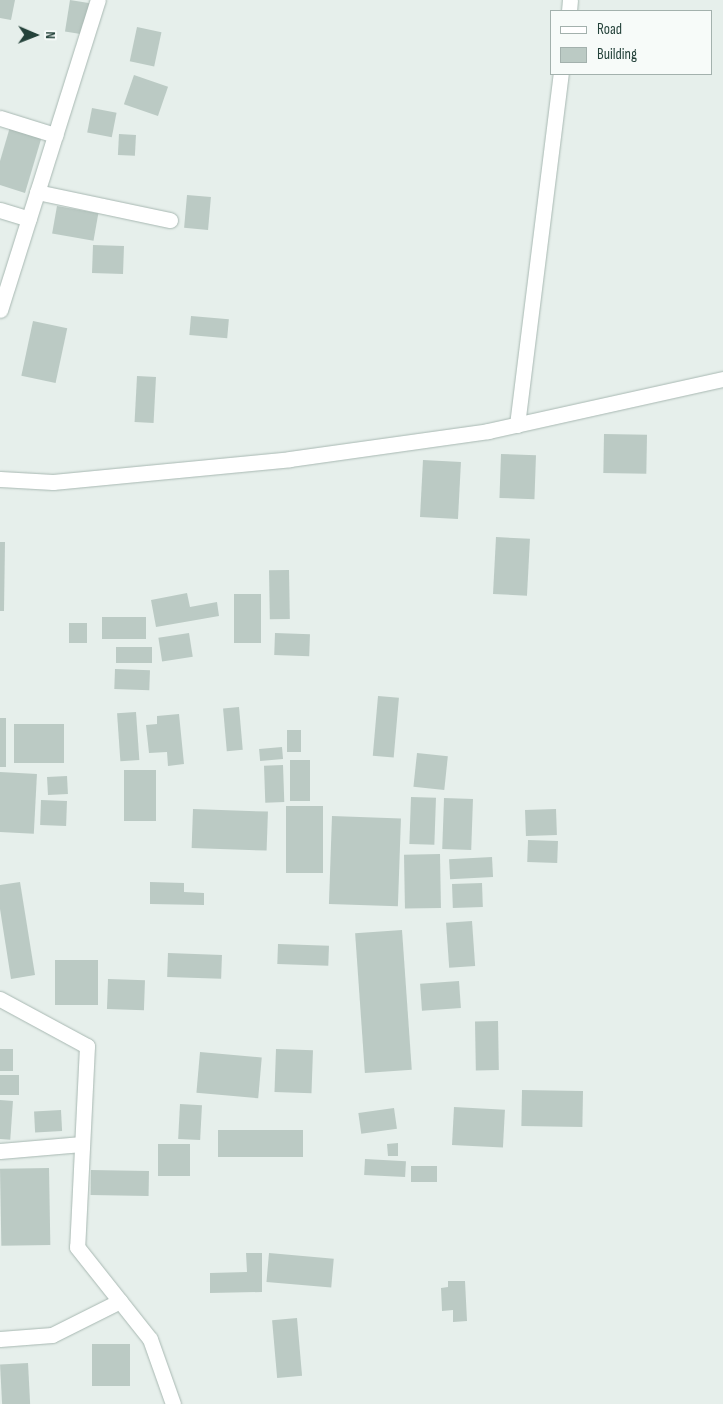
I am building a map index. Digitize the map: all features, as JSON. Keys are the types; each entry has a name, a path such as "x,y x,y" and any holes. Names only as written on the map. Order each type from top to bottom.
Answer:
{"street":[{"path":"0,310 98,0"},
{"path":"517,424 561,75"},
{"path":"0,118 55,135"},
{"path":"37,192 170,220"},
{"path":"0,210 28,219"},
{"path":"0,479 53,482 290,459 488,431 723,379"},
{"path":"0,999 87,1046 77,1247 150,1339 173,1404"},
{"path":"0,1151 82,1144"},
{"path":"0,1338 52,1335 120,1301"}],"building":[{"path":"0,0 15,0 11,20 0,18"},
{"path":"70,0 95,4 90,36 65,32"},
{"path":"137,27 161,32 154,66 130,61"},
{"path":"134,75 168,87 158,116 124,104"},
{"path":"92,108 117,113 112,137 87,133"},
{"path":"10,127 42,136 25,193 0,185 0,161"},
{"path":"119,134 136,135 135,156 118,155"},
{"path":"187,195 211,197 208,230 184,228"},
{"path":"57,206 98,213 93,241 52,234"},
{"path":"93,245 124,246 123,274 92,273"},
{"path":"191,316 229,319 227,338 189,335"},
{"path":"33,321 67,328 56,383 21,376"},
{"path":"137,376 156,377 154,423 135,422"},
{"path":"604,434 647,435 646,474 603,473"},
{"path":"501,454 536,455 534,499 499,498"},
{"path":"423,460 461,462 458,519 420,517"},
{"path":"496,537 530,539 527,596 493,594"},
{"path":"0,542 5,542 4,611 0,611"},
{"path":"269,570 289,570 290,619 270,619"},
{"path":"187,593 190,607 217,602 219,616 156,627 151,600"},
{"path":"234,594 261,594 261,643 234,643"},
{"path":"102,617 146,617 146,639 102,639"},
{"path":"69,623 87,623 87,643 69,643"},
{"path":"189,633 193,657 162,662 158,638"},
{"path":"275,633 310,634 309,656 274,655"},
{"path":"116,647 152,647 152,663 116,663"},
{"path":"115,669 150,670 149,690 114,689"},
{"path":"378,696 399,698 394,758 373,756"},
{"path":"239,707 243,750 227,751 223,708"},
{"path":"136,712 139,760 120,761 117,713"},
{"path":"179,714 184,764 168,766 167,752 149,753 146,725 157,724 157,716"},
{"path":"0,718 6,718 6,767 0,767"},
{"path":"14,724 64,724 64,763 14,763"},
{"path":"287,730 301,730 301,752 287,752"},
{"path":"282,747 283,759 260,761 259,749"},
{"path":"417,753 448,756 444,790 413,787"},
{"path":"290,760 310,760 310,801 290,801"},
{"path":"283,765 284,802 265,803 264,766"},
{"path":"124,770 156,770 156,821 124,821"},
{"path":"0,772 37,774 34,834 0,832"},
{"path":"67,776 68,794 48,795 47,777"},
{"path":"411,797 436,798 434,845 409,844"},
{"path":"444,798 473,799 471,850 442,849"},
{"path":"41,800 67,801 66,826 40,825"},
{"path":"286,806 323,806 323,873 286,873"},
{"path":"193,809 268,812 267,851 192,848"},
{"path":"556,809 557,835 526,836 525,810"},
{"path":"332,816 401,818 398,906 329,904"},
{"path":"528,840 558,841 557,863 527,862"},
{"path":"440,854 441,908 405,909 404,855"},
{"path":"492,857 493,877 450,879 449,859"},
{"path":"20,882 35,975 11,979 0,909 0,885"},
{"path":"150,882 184,883 184,892 204,893 204,905 150,904"},
{"path":"482,883 483,907 453,908 452,884"},
{"path":"472,921 475,966 449,968 446,923"},
{"path":"402,930 412,1070 365,1073 355,933"},
{"path":"278,944 329,946 328,966 277,964"},
{"path":"168,953 222,955 221,979 167,977"},
{"path":"55,960 98,960 98,1005 55,1005"},
{"path":"108,979 145,980 144,1010 107,1009"},
{"path":"459,981 461,1008 422,1011 420,984"},
{"path":"475,1021 498,1021 499,1070 476,1070"},
{"path":"0,1049 13,1049 13,1071 0,1071"},
{"path":"276,1049 313,1050 311,1093 274,1092"},
{"path":"200,1052 262,1057 258,1098 196,1093"},
{"path":"0,1075 19,1075 19,1095 0,1095"},
{"path":"522,1090 583,1091 582,1127 521,1126"},
{"path":"0,1100 13,1101 10,1140 0,1139"},
{"path":"180,1104 202,1105 200,1140 178,1139"},
{"path":"454,1107 505,1110 503,1148 452,1145"},
{"path":"394,1108 397,1129 361,1134 358,1113"},
{"path":"61,1110 62,1131 35,1132 34,1111"},
{"path":"218,1130 303,1130 303,1157 218,1157"},
{"path":"398,1143 398,1156 388,1156 387,1144"},
{"path":"158,1144 190,1144 190,1176 158,1176"},
{"path":"365,1159 406,1161 405,1177 364,1175"},
{"path":"411,1166 437,1166 437,1182 411,1182"},
{"path":"49,1168 50,1245 1,1246 0,1169"},
{"path":"91,1170 149,1171 149,1196 91,1195"},
{"path":"246,1253 262,1253 262,1292 210,1293 210,1273 247,1272"},
{"path":"269,1253 334,1259 331,1288 266,1282"},
{"path":"448,1281 465,1281 467,1321 453,1322 453,1310 442,1311 441,1288 448,1287"},
{"path":"297,1318 302,1376 277,1378 272,1320"},
{"path":"92,1344 130,1344 130,1386 92,1386"},
{"path":"28,1363 30,1404 2,1404 0,1364"}]}
